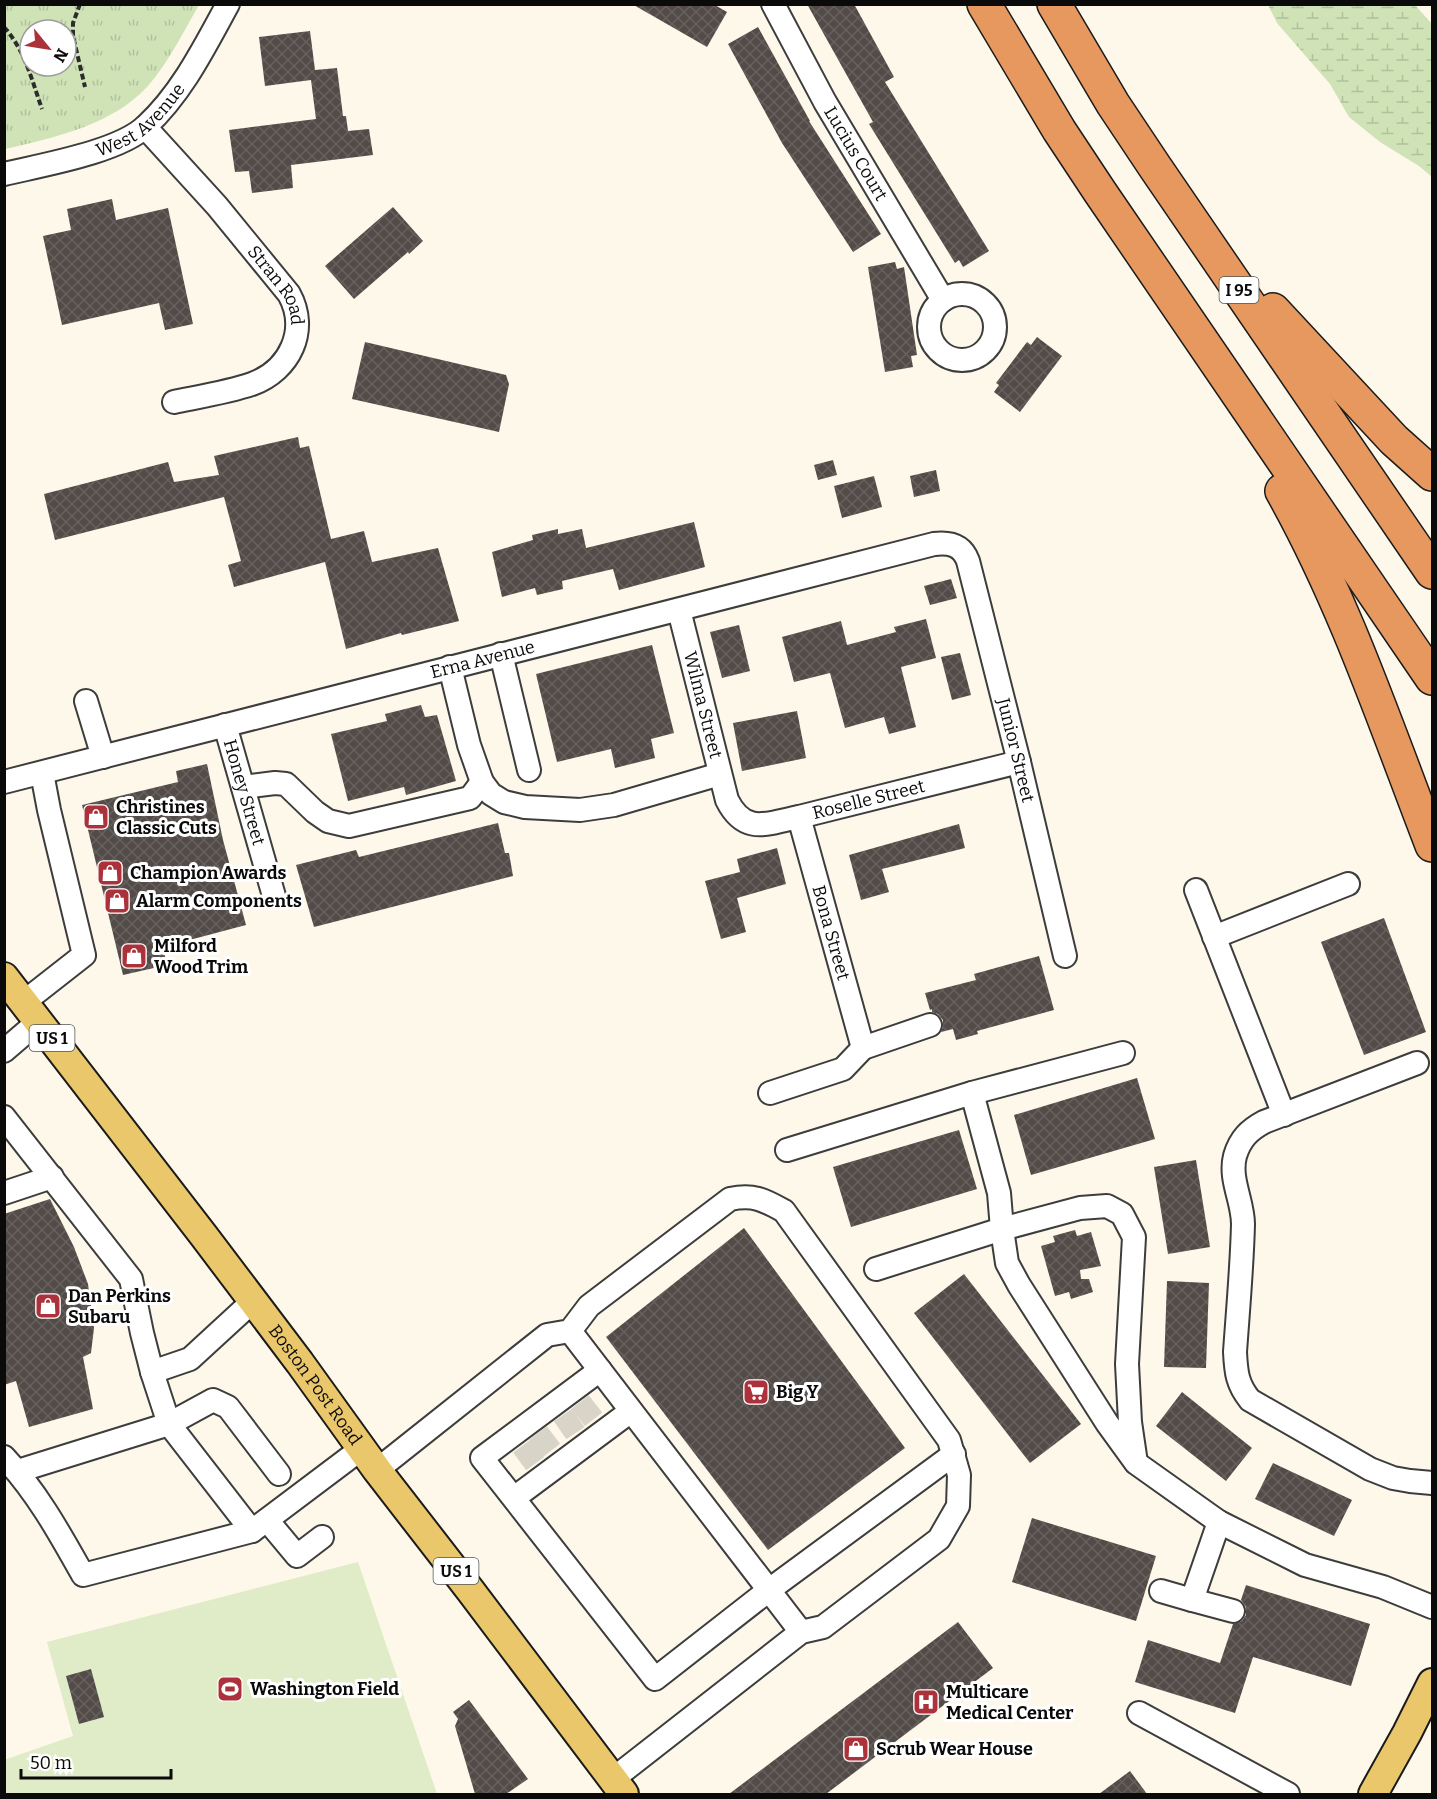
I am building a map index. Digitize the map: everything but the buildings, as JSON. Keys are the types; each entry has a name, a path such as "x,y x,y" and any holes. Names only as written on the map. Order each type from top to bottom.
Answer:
{"highway":[{"path":"984,4 1059,130 1432,678"},
{"name":"I 95","path":"1054,4 1113,104 1432,572"},
{"path":"1195,226 1394,440 1432,474"},
{"path":"1183,314 1286,498 1324,573 1354,643 1432,845"}],"main road":[{"name":"Boston Post Road","path":"4,977 253,1301 369,1460 471,1590 618,1787"},
{"path":"1373,1794 1432,1683"}],"street":[{"name":"West Avenue","path":"4,174 93,152 114,144 145,127 178,87 228,4"},
{"name":"Lucius Court","path":"773,4 825,102 943,300"},
{"name":"Stran Road","path":"145,127 217,206 289,294 294,303 297,318 298,332 294,345 284,361 267,376 252,384 174,402"},
{"name":"Erna Avenue","path":"4,782 934,544 946,543 958,547"},
{"name":"Junior Street","path":"958,547 968,561 1020,762 1065,956"},
{"name":"Wilma Street","path":"679,610 727,800"},
{"path":"501,654 529,770"},
{"path":"450,667 482,782 486,789 497,798 513,805 580,810 614,805 720,774"},
{"path":"86,701 103,757"},
{"name":"Honey Street","path":"225,725 274,896"},
{"name":"Roselle Street","path":"727,800 733,812 741,819 751,824 764,824 1020,762"},
{"path":"4,1051 31,1012 84,955 42,772"},
{"path":"243,787 286,784 315,812 328,821 349,826 470,798 482,782"},
{"name":"Bona Street","path":"800,817 863,1048"},
{"path":"1214,937 1348,884"},
{"path":"1196,890 1284,1115"},
{"path":"771,1093 843,1069 863,1048 930,1025"},
{"path":"787,1150 972,1093 1123,1053"},
{"path":"1417,1063 1264,1122 1246,1134 1235,1157 1234,1177 1243,1221 1235,1352 1236,1372 1241,1389 1250,1400 1370,1468 1393,1478 1432,1483"},
{"path":"972,1093 999,1193 1007,1263 1107,1422 1136,1463 1219,1522 1305,1565 1383,1587 1432,1606"},
{"path":"4,1117 131,1279 152,1372 169,1424 260,1525 297,1556 322,1537"},
{"path":"4,1193 52,1177"},
{"path":"279,1474 228,1407 213,1400 169,1424 11,1464 50,1517 83,1575 260,1525 369,1460 547,1335 570,1331 589,1306 730,1199 745,1196 765,1201 784,1211 950,1440 959,1475 958,1506 939,1539 823,1627 801,1632 618,1787"},
{"path":"876,1269 1002,1229 1080,1208 1107,1206 1122,1215 1134,1237 1127,1364 1130,1422 1136,1463"},
{"path":"152,1372 190,1359 253,1301"},
{"path":"570,1331 801,1632"},
{"path":"600,1370 567,1403 526,1434 482,1458 655,1679 769,1590 954,1454"},
{"path":"514,1498 549,1464 599,1426 631,1411"},
{"path":"1192,1600 1219,1522"},
{"path":"1161,1591 1233,1611"},
{"path":"1139,1713 1288,1794"}],"path":[{"path":"80,4 73,22 73,36 85,87"},
{"path":"4,27 15,38 21,50 42,109"}],"green space":[{"path":"5,4 199,5 161,69 133,100 117,111 81,128 5,149"},
{"path":"1268,5 1415,5 1432,24 1432,177 1419,166 1380,142 1349,117 1330,84 1277,23"},
{"name":"Washington Field","path":"358,1562 437,1794 5,1794 4,1760 73,1736 47,1642"}],"tunnel":[{"path":"580,1402 595,1421"},
{"path":"563,1415 576,1434"},
{"path":"538,1433 554,1454"},
{"path":"522,1446 536,1465"}],"place":[{"name":"Christines Classic Cuts","path":"96,817"},
{"name":"Champion Awards","path":"110,873"},
{"name":"Alarm Components","path":"117,901"},
{"name":"Milford Wood Trim","path":"134,956"},
{"name":"Dan Perkins Subaru","path":"48,1306"},
{"name":"Big Y","path":"756,1392"},
{"name":"Washington Field","path":"230,1689"},
{"name":"Multicare Medical Center","path":"926,1702"},
{"name":"Scrub Wear House","path":"856,1749"}]}
